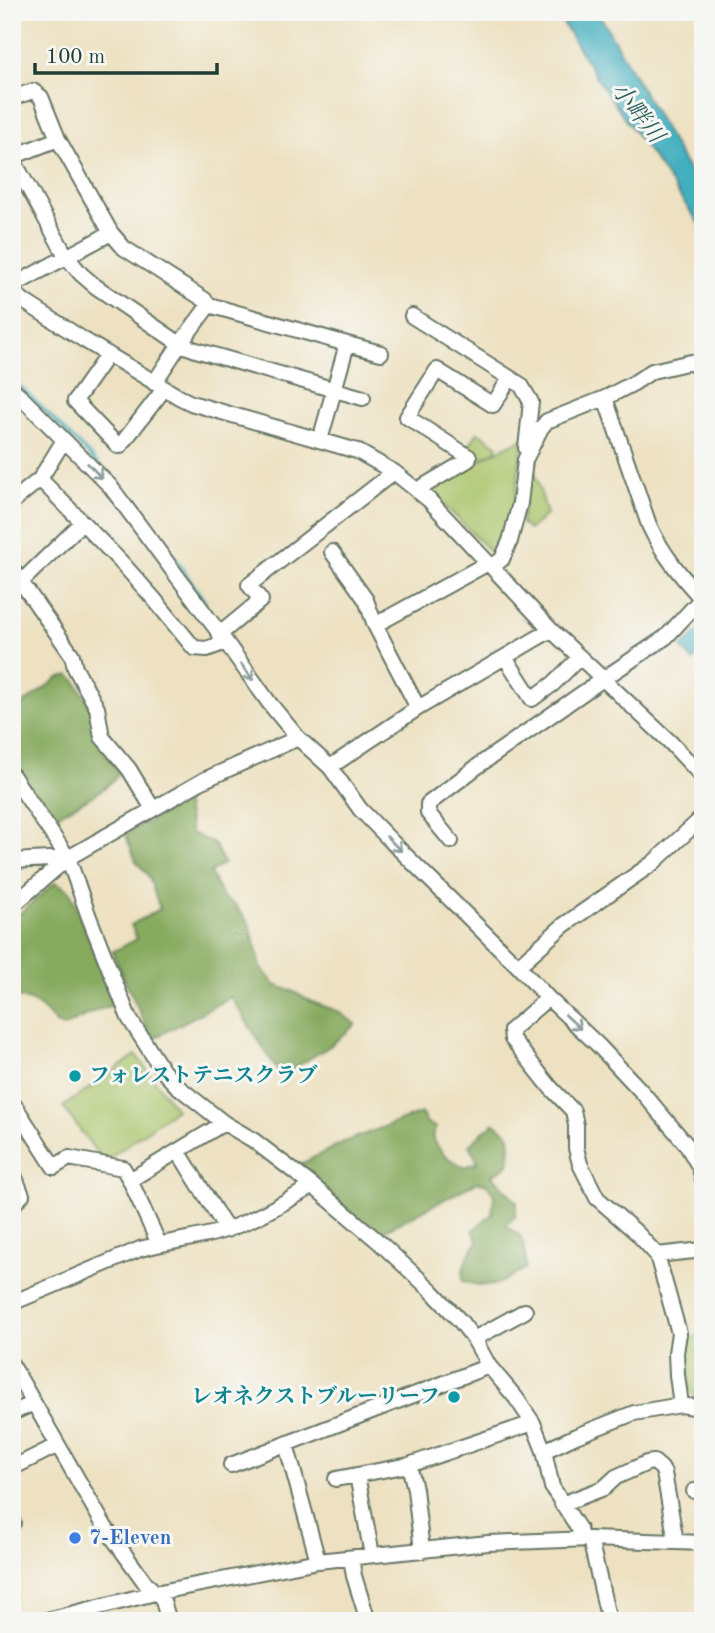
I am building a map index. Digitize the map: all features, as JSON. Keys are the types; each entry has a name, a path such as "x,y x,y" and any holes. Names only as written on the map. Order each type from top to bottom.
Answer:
{"street":[{"path":"12,98 28,92 37,93 58,139 111,233 124,247 209,305 381,353"},
{"path":"58,139 12,158 66,256 95,286 180,344 363,398"},
{"path":"12,285 111,233"},
{"path":"12,291 25,302 159,386 191,403 357,451 394,472 429,500 551,629 670,742 703,778"},
{"path":"108,354 75,401 118,446 159,386 180,344 209,305"},
{"path":"375,625 502,559 510,541 520,503 531,402 521,385 412,316"},
{"path":"320,440 347,344"},
{"path":"525,460 547,421 605,398 652,371 691,362 703,372"},
{"path":"417,490 469,457 407,417 437,370 493,405 510,378"},
{"path":"12,388 110,486 270,704 298,738 330,767 360,809 642,1092 686,1144 700,1168 703,1180"},
{"path":"451,841 428,813 428,804 482,763 666,637 702,597 673,567 657,543 605,398"},
{"path":"12,502 40,479 64,440"},
{"path":"40,479 122,563 194,648 207,649 223,638 261,600 249,585 394,472"},
{"path":"22,581 82,523"},
{"path":"332,552 366,600 375,625 418,708"},
{"path":"12,569 72,655 75,668 97,708 102,737 129,769 153,809"},
{"path":"330,767 418,708 551,629"},
{"path":"505,657 532,699 553,684 580,657"},
{"path":"12,906 68,858 204,780 298,738"},
{"path":"12,775 68,858 129,1018 170,1079 224,1123 253,1140 313,1186 379,1242 431,1290 474,1339 489,1366 516,1398 533,1423 544,1451 552,1487 585,1539 609,1621"},
{"path":"519,966 564,926 653,863 703,817"},
{"path":"12,861 68,858"},
{"path":"548,999 511,1030 512,1039 573,1111 580,1164 597,1198 637,1233 657,1255 679,1333 676,1353 681,1405"},
{"path":"12,1107 15,1106 54,1167 69,1158 123,1168 159,1244"},
{"path":"130,1180 224,1123"},
{"path":"178,1151 226,1230"},
{"path":"12,1170 22,1195 12,1206"},
{"path":"12,1303 140,1249 226,1230 313,1186"},
{"path":"657,1255 703,1250"},
{"path":"474,1339 525,1311"},
{"path":"12,1365 106,1527 146,1584 162,1598 169,1621"},
{"path":"231,1465 489,1366"},
{"path":"12,1413 34,1403"},
{"path":"544,1451 634,1413 681,1405 703,1405"},
{"path":"336,1479 409,1465 533,1423"},
{"path":"12,1468 58,1444"},
{"path":"286,1444 318,1561"},
{"path":"562,1504 604,1488 616,1477 654,1462 664,1473 676,1542"},
{"path":"409,1465 415,1489 422,1551"},
{"path":"357,1475 372,1555"},
{"path":"43,1621 155,1593 318,1561 488,1542 585,1539 703,1543"},
{"path":"351,1558 368,1621"}],"green space":[{"path":"478,432 498,446 495,451 482,458 467,449"},
{"path":"523,439 513,516 494,556 428,488"},
{"path":"531,460 547,514 529,530 521,523"},
{"path":"69,675 75,680 92,709 97,739 119,773 99,792 53,817 45,813 12,765 12,712 60,677"},
{"path":"185,801 191,833 214,844 224,863 210,873 223,898 235,905 249,923 261,967 275,985 337,1011 356,1024 330,1046 281,1076 231,997 152,1039 112,952 137,939 131,925 160,909 148,875 136,861 126,836 134,828"},
{"path":"56,882 70,891 115,1004 63,1027 38,1005 12,996 12,920"},
{"path":"136,1055 176,1109 108,1159 101,1158 63,1107"},
{"path":"421,1113 426,1122 436,1128 432,1136 441,1151 449,1159 465,1167 478,1162 469,1145 495,1123 510,1135 509,1163 492,1175 517,1202 515,1216 506,1225 521,1237 526,1268 502,1282 483,1285 463,1281 466,1260 478,1242 473,1230 492,1214 494,1195 487,1184 477,1182 376,1235 299,1165 344,1142"},
{"path":"703,1335 703,1401 698,1402 690,1390 687,1349 691,1338"}],"water":[{"name":"小畔川","path":"556,12 595,12 602,19 703,196 703,229 598,80"},
{"path":"703,628 703,652 693,661 681,647"}],"waterway":[{"path":"12,378 118,484 168,548 206,603"}],"place":[{"name":"フォレストテニスクラブ","path":"75,1076"},
{"name":"レオネクストブルーリーフ","path":"454,1397"},
{"name":"7-Eleven","path":"75,1538"}]}
